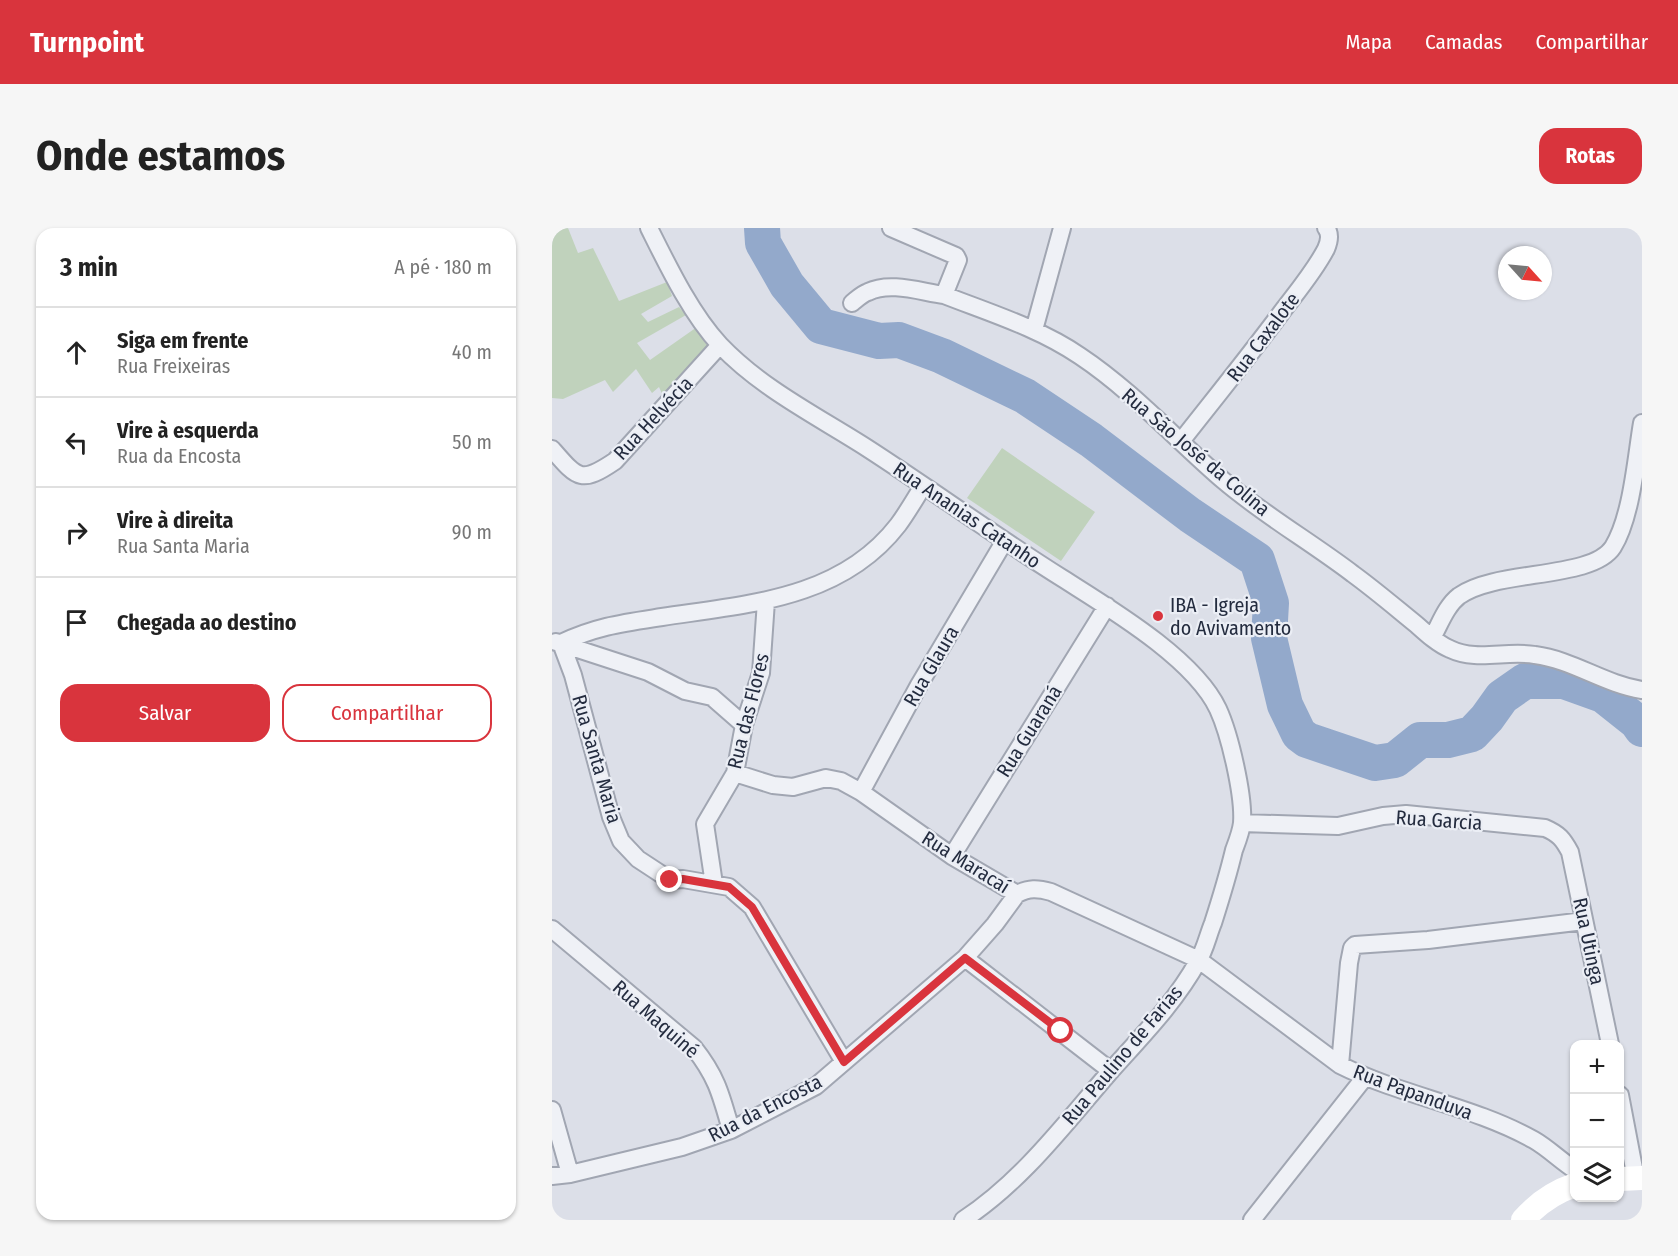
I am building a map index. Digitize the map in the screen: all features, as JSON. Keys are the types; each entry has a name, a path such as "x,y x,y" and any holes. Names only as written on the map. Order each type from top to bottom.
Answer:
{"main road":[{"path":"1523,1220 1544,1200 1559,1190 1570,1187"}],"street":[{"name":"Rua Ananias Catanho","path":"649,228 673,277 720,345 753,375 867,448 1004,542 1107,606 1147,634 1190,671 1217,707 1233,754 1242,823"},
{"path":"891,228 956,256 957,266 944,295"},
{"path":"1034,330 1062,228"},
{"name":"Rua Caxalote","path":"1182,440 1236,373 1312,271 1329,240 1329,231 1326,228"},
{"name":"Rua São José da Colina","path":"852,303 868,292 893,287 944,295 1034,330 1088,362 1113,381 1182,440 1224,481 1353,574 1449,649 1480,656 1512,653 1553,658 1623,687 1642,690"},
{"name":"Rua Helvécia","path":"552,449 579,475 589,476 598,472 615,461 720,345"},
{"path":"1432,638 1449,607 1460,596 1474,588 1499,580 1585,565 1599,559 1612,549 1629,502 1642,423"},
{"path":"556,642 604,626 766,601 837,578 860,562 898,525 923,486"},
{"name":"Rua Glaura","path":"861,792 919,686 1004,542"},
{"name":"Rua das Flores","path":"714,884 705,824 735,773 744,725 761,673 766,601"},
{"name":"Rua Guaraná","path":"952,856 1107,606"},
{"path":"556,642 648,672 685,691 712,697 744,725"},
{"name":"Rua Santa Maria","path":"556,642 573,675 611,818 621,841 638,860 670,880 683,879 729,887 752,907 844,1062"},
{"name":"Rua Maracaí","path":"735,773 773,785 793,787 826,778 841,781 861,792 952,856 1017,894 1028,889 1039,888 1051,892 1199,960"},
{"name":"Rua Garcia","path":"1242,823 1338,826 1383,816 1406,814 1545,828 1563,839"},
{"name":"Rua Paulino de Farias","path":"963,1220 986,1205 1029,1164 1161,1015 1199,960 1226,887 1242,823"},
{"name":"Rua Utinga","path":"1563,839 1570,852 1609,1040"},
{"name":"Rua da Encosta","path":"552,1176 570,1174 682,1148 731,1130 816,1086 965,958 995,924 1017,894"},
{"path":"1340,1065 1349,963 1352,948 1355,945 1428,940 1584,921"},
{"name":"Rua Maquiné","path":"552,929 694,1048 709,1067 719,1087 731,1130"},
{"path":"965,958 1111,1071"},
{"name":"Rua Papanduva","path":"1199,960 1340,1065 1365,1077 1430,1097 1516,1131 1536,1141 1570,1166"},
{"path":"1252,1220 1365,1077"},
{"path":"552,1110 570,1174"},
{"path":"1624,1121 1633,1179"}],"green space":[{"path":"552,228 568,228 578,253 593,248 619,301 667,282 672,296 641,314 648,322 679,307 686,315 637,343 650,360 697,327 710,347 663,396 659,387 652,393 636,369 613,392 605,380 563,399 552,398"},
{"path":"1002,448 1095,512 1061,561 967,498"}],"waterway":[{"path":"762,228 763,243 787,285 821,326 879,341 899,340 942,356 1025,396 1091,440 1190,515 1257,560 1271,603 1269,638 1285,705 1299,734 1307,740 1375,763 1395,760 1420,740 1448,740 1472,734 1502,697 1525,681 1564,681 1603,695 1637,722 1642,729"}],"place":[{"name":"IBA - Igreja do Avivamento","path":"1158,616"}],"route":[{"path":"670,880 683,879 729,887 752,907 844,1062 965,958 1061,1031"}]}
